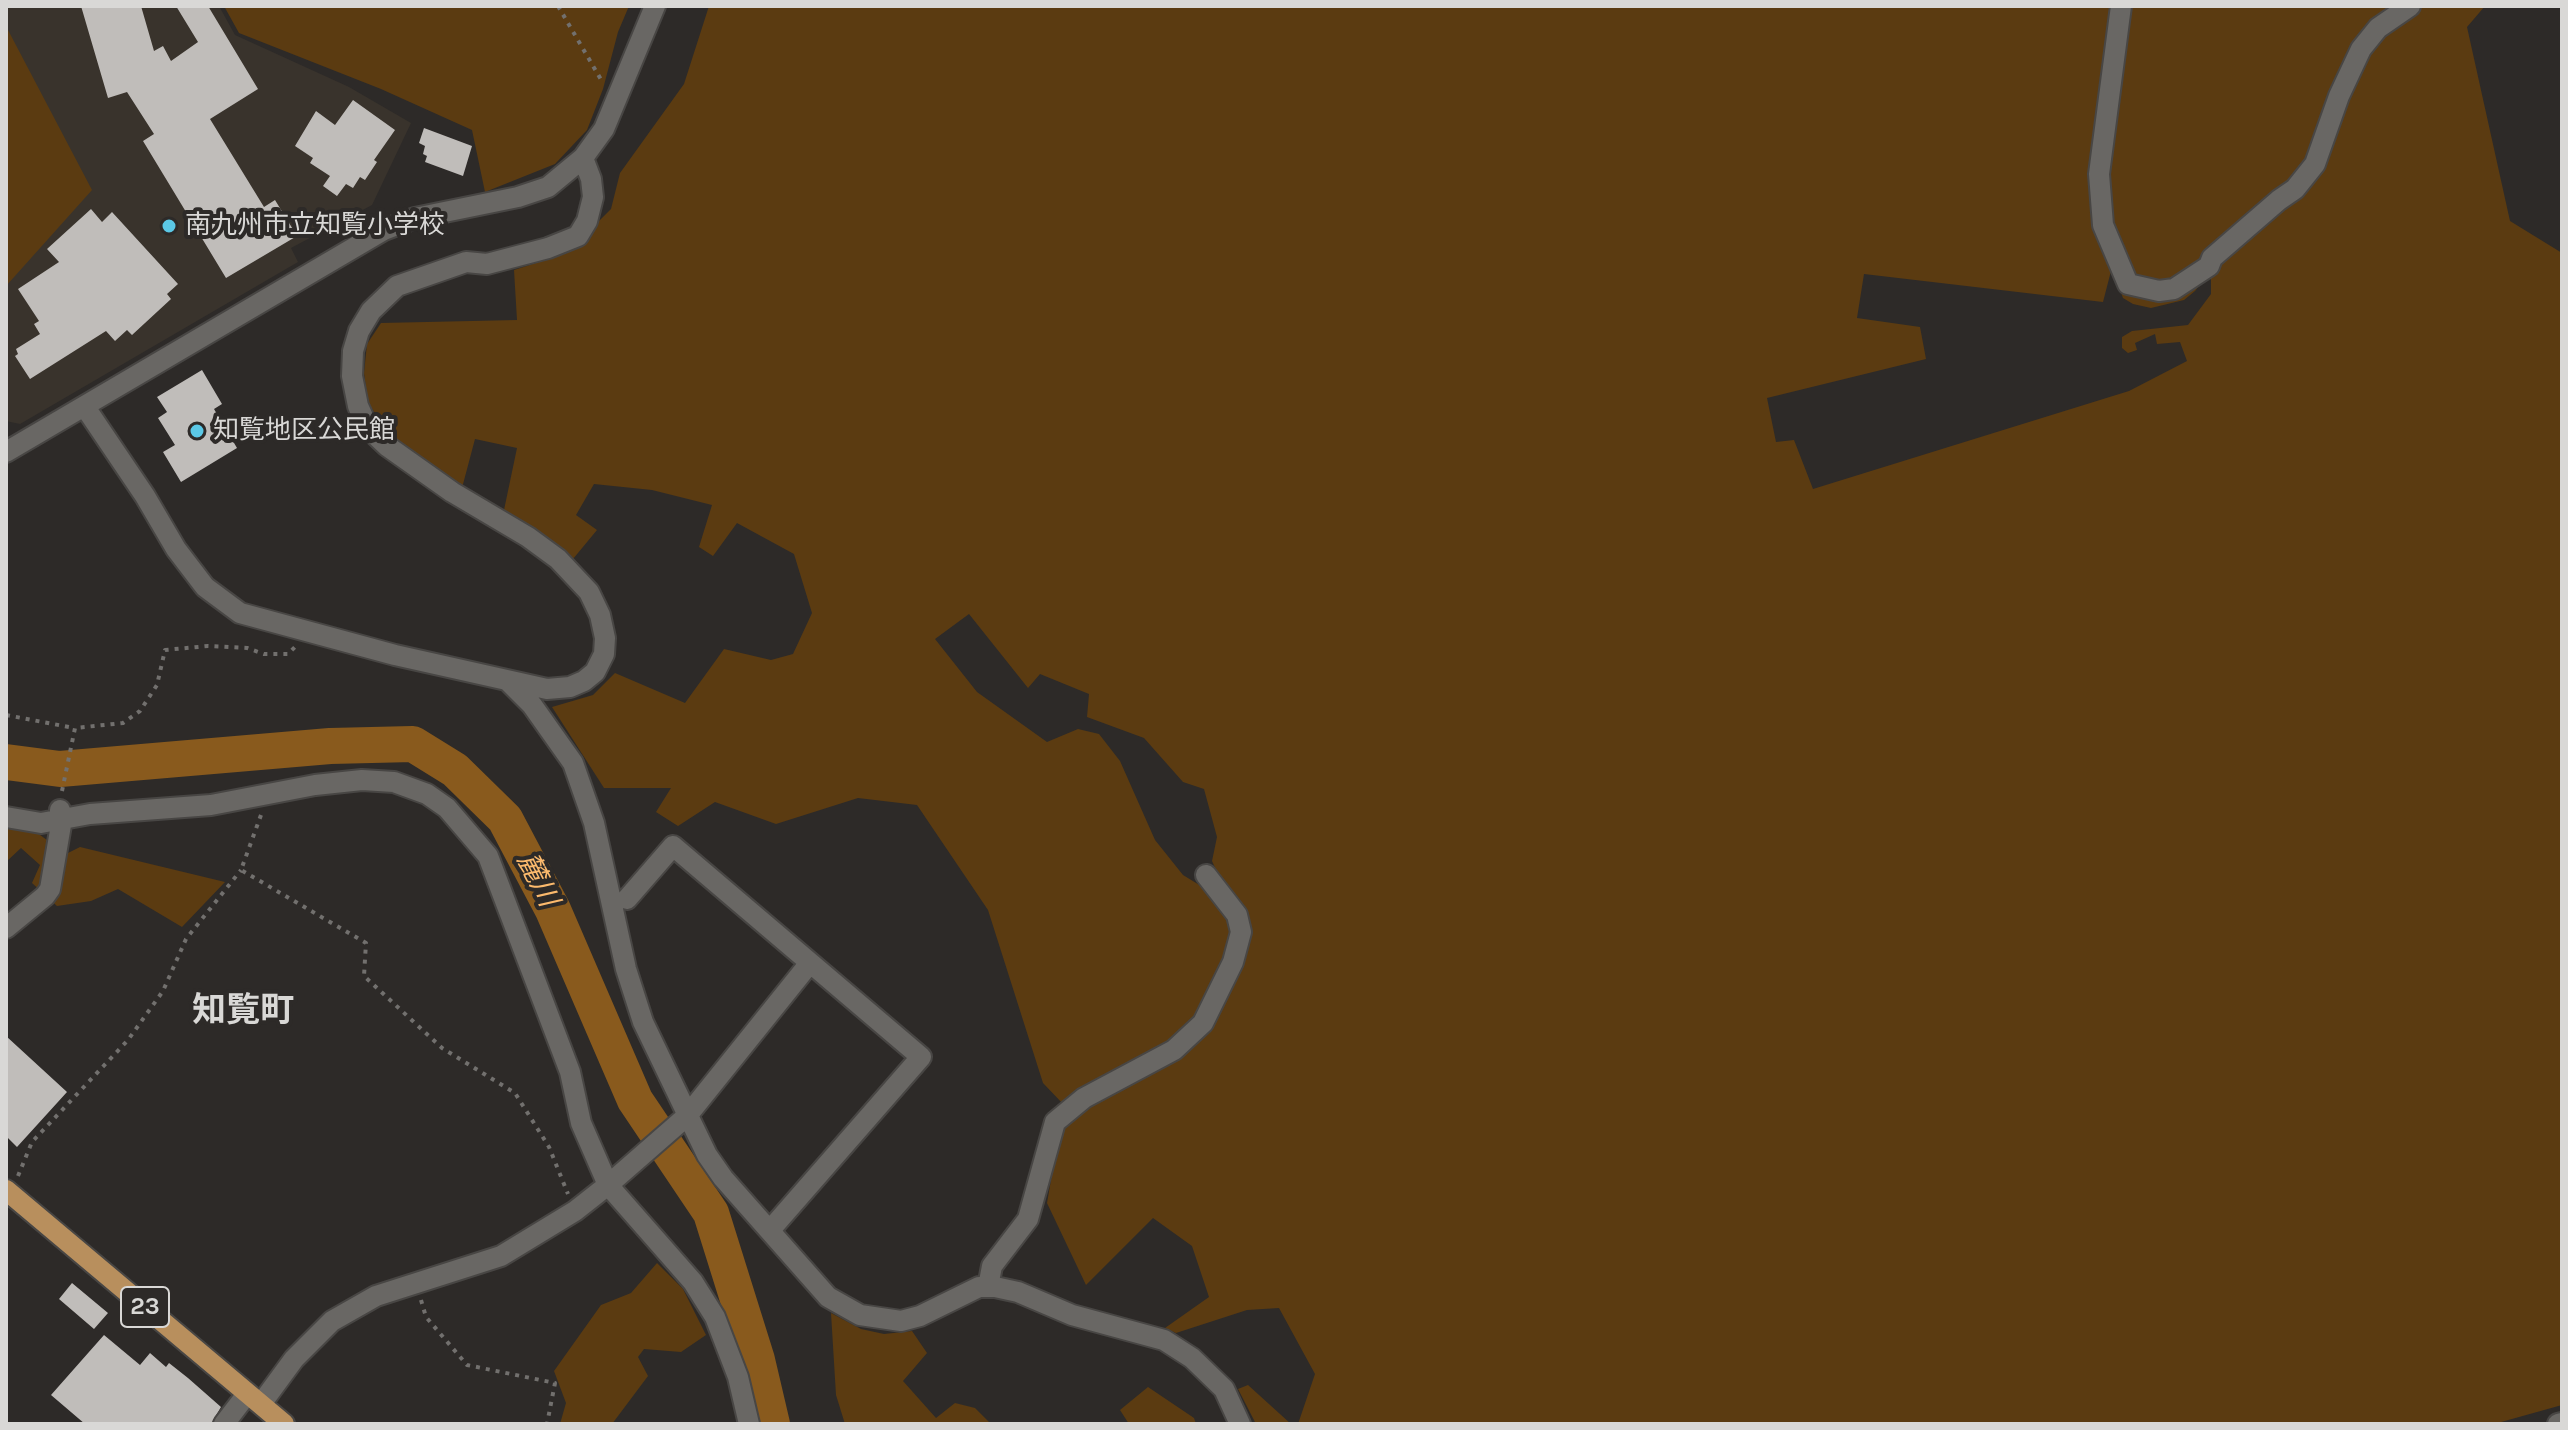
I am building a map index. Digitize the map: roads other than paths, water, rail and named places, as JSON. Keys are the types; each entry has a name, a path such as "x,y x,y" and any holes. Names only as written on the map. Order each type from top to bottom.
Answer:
{"main road":[{"name":"23","path":"8,1192 284,1424"}],"street":[{"path":"6,452 384,230 415,218 518,197 548,187 583,158 604,129 655,6"},
{"path":"2121,6 2099,174 2103,225 2128,284 2159,291 2174,289 2209,266 2212,258 2295,189 2315,164 2339,96 2361,49 2378,28 2410,6"},
{"path":"85,407 145,496 176,549 205,587 240,613 509,682 547,689 570,687 584,681 595,672 604,654 605,638 600,615 589,592 558,559 528,537 452,492 387,446 368,428 358,406 352,376 353,351 359,331 371,311 397,286 466,262 487,264 548,248 578,236 587,221 593,197 591,179 583,158"},
{"path":"509,682 532,705 573,763 594,823 626,969 681,1120 723,1178 828,1297 860,1315 901,1321 920,1316 979,1287 1018,1292 1072,1315 1164,1340 1192,1358 1224,1389 1240,1424"},
{"path":"6,817 41,823 61,812 90,814 211,805 315,785 362,780 394,782 427,794 447,808 488,856 565,1058 581,1123 608,1185 693,1282 715,1317 738,1377 749,1424"},
{"path":"6,928 50,889 61,812"},
{"path":"627,899 673,846 921,1057 771,1229"},
{"path":"988,1287 992,1266 1028,1219 1055,1122 1084,1098 1174,1050 1203,1023 1233,962 1241,932 1237,915 1206,875"},
{"path":"224,1424 254,1399 332,1321 376,1296 501,1256 575,1211 681,1120 809,964"}],"waterway":[{"name":"麓川","path":"6,762 60,769 330,746 413,744 455,770 505,819 553,910 635,1100 711,1213 757,1360 772,1424"}],"place":[{"name":"南九州市立知覧小学校","path":"169,226"},
{"name":"知覧地区公民館","path":"197,431"}],"district":[{"name":"知覧町","path":"243,1011"}]}
